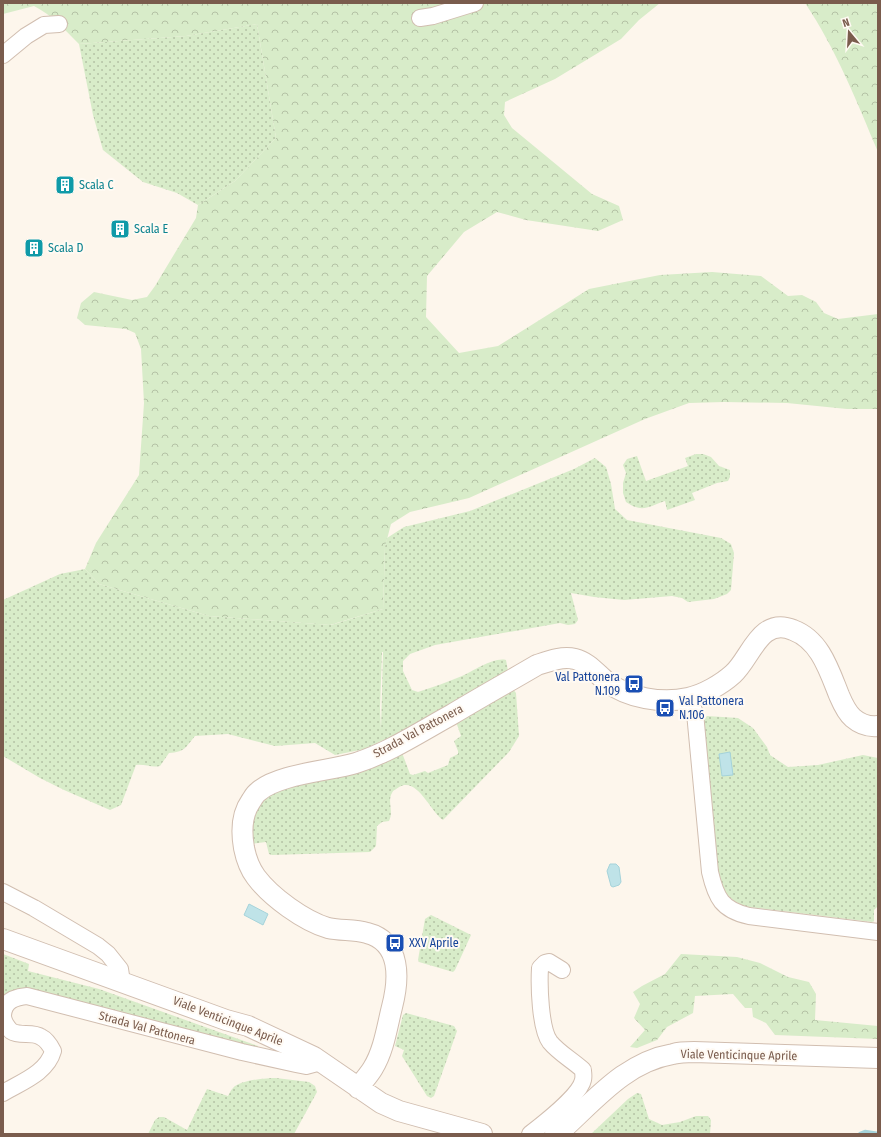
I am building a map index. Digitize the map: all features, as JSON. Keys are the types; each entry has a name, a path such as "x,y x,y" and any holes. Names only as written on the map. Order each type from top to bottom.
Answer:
{"street":[{"path":"420,18 433,16 475,3"},
{"path":"3,56 26,36 44,25 60,24"},
{"name":"Strada Val Pattonera","path":"358,1088 373,1067 381,1049 396,989 397,974 395,960 389,949 380,938 367,933 330,928 318,924 282,901 256,877 246,858 242,830 243,816 258,792 282,780 354,763 373,756 399,744 537,665 554,659 575,659 586,663 608,682 626,693 651,699 673,700 689,698 707,691 733,674 741,666 763,634 772,629 781,627 793,630 806,637 817,648 825,662 844,706 851,717 860,723 878,726"},
{"path":"689,698 695,713 710,872 714,888 722,902 728,909 736,913 749,916 878,932"},
{"path":"3,892 34,908 98,946 108,954 120,969 122,982"},
{"name":"Viale Venticinque Aprile","path":"3,939 226,1020 248,1026 298,1048 381,1103 399,1111 482,1134"},
{"path":"530,1134 569,1099 583,1081 583,1070 550,1041 544,1028 540,988 540,968 545,963 549,962 562,970"},
{"name":"Strada Val Pattonera","path":"3,1093 41,1071 51,1058 52,1051 47,1040 39,1035 21,1034 8,1031 4,1023 3,1010 6,1004 19,997 27,996 242,1052 306,1066 321,1062"},
{"name":"Viale Venticinque Aprile","path":"555,1134 618,1078 635,1067 654,1059 673,1054 694,1052 878,1058"}],"green space":[{"path":"3,3 660,3 639,20 621,39 555,79 505,102 504,115 512,128 592,194 619,206 623,220 598,231 526,220 497,212 464,232 427,276 426,317 459,353 498,346 589,289 660,275 712,272 761,276 788,296 802,295 816,302 824,313 838,319 878,314 878,409 847,409 787,403 689,403 645,419 469,498 410,512 391,524 385,547 383,609 330,625 209,616 99,584 85,569 96,543 139,475 144,403 141,349 135,333 126,329 85,325 77,318 81,303 94,292 132,300 147,297 196,218 198,205 235,181 276,138 257,24 186,36 79,44 52,18 34,6 3,14"},
{"path":"805,3 878,3 878,152 836,57"},
{"path":"257,24 276,138 235,181 198,205 177,193 143,182 103,150 93,115 79,44 186,36"},
{"path":"696,454 703,454 711,457 719,466 730,470 730,477 728,481 717,483 692,493 695,500 667,510 665,501 645,508 636,507 626,502 623,493 623,483 626,473 623,465 627,459 637,456 646,481 688,466 685,458"},
{"path":"595,458 606,467 611,484 615,509 627,520 721,538 731,544 734,553 731,590 727,594 714,599 688,602 682,598 672,596 624,600 571,593 578,620 575,624 568,625 560,623 435,645 410,654 403,661 403,671 412,690 418,692 467,674 495,661 506,660 508,671 396,736 365,749 335,755 315,743 275,746 228,734 195,736 182,750 169,753 160,766 154,767 136,765 121,805 110,810 40,778 3,756 3,600 60,574 85,569 99,584 209,616 331,625 383,609 385,547 387,538 404,527 470,511 574,469","holes":["383,652 381,730 380,708"]},
{"path":"512,688 516,693 519,736 509,752 443,820 417,790 412,786 406,785 394,790 390,799 391,810 389,821 382,822 377,826 376,846 370,852 272,855 269,854 266,842 251,844 249,823 267,790 401,750 410,774 413,775 425,771 428,773 448,765 450,758 458,754 454,741 461,736 455,719"},
{"path":"707,716 738,718 753,728 767,747 770,755 788,767 818,765 863,755 878,758 878,906 874,910 874,921 872,922 749,907 731,899 724,890 718,871 704,719"},
{"path":"431,915 471,935 453,972 419,962 418,960 425,919"},
{"path":"3,954 29,964 28,971 99,989 258,1046 258,1048 25,989 13,991 3,997"},
{"path":"681,954 737,957 760,963 788,977 809,982 816,994 815,1020 878,1026 878,1039 775,1035 766,1023 753,1017 752,1008 745,1008 733,994 695,996 693,1013 667,1027 657,1040 637,1048 630,1047 645,1030 634,1018 640,1004 633,992 665,974"},
{"path":"406,1013 454,1026 457,1031 434,1096 431,1098 427,1096 402,1056 404,1050 395,1046 403,1015"},
{"path":"276,1078 309,1082 315,1086 317,1092 294,1134 148,1134 155,1120 159,1117 164,1117 187,1130 207,1089 228,1096 236,1085 241,1083 260,1079"},
{"path":"637,1093 641,1094 649,1119 662,1125 680,1122 696,1116 708,1116 711,1120 710,1134 591,1134 628,1099"}],"water":[{"path":"730,752 733,775 722,776 719,754"},
{"path":"610,864 616,864 619,867 621,882 619,885 613,887 611,886 607,871"},
{"path":"249,904 268,914 263,925 244,915"}],"waterway":[{"path":"860,1134 865,1132 878,1134"}],"place":[{"name":"Scala C","path":"65,185"},
{"name":"Scala E","path":"120,229"},
{"name":"Scala D","path":"34,248"},
{"name":"Val Pattonera N.109","path":"634,684"},
{"name":"Val Pattonera N.106","path":"665,708"},
{"name":"XXV Aprile","path":"395,943"}]}
